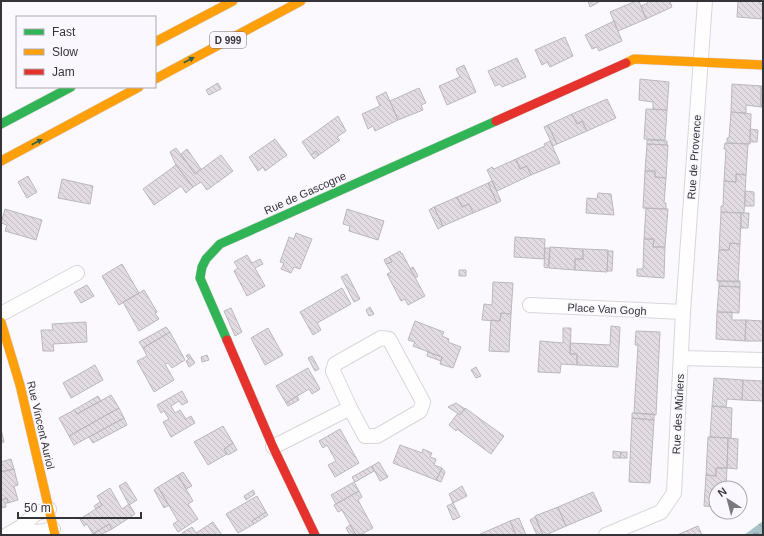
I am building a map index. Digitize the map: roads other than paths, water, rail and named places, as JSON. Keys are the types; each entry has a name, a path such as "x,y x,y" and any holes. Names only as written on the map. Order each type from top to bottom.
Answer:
{"street":[{"name":"D 999","path":"156,41 233,1"},
{"name":"D 999","path":"156,78 301,1"},
{"name":"Rue de Provence","path":"683,312 705,1"},
{"name":"Rue de Gascogne","path":"315,535 273,447 200,278 201,266 206,256 220,244 634,59 763,65"},
{"path":"1,124 69,88"},
{"path":"2,161 137,88"},
{"path":"1,314 77,273"},
{"name":"Place Van Gogh","path":"530,305 683,312"},
{"name":"Rue des Mûriers","path":"606,535 661,512 674,493 683,312"},
{"name":"Rue Vincent Auriol","path":"1,322 20,385 54,532"},
{"path":"381,338 390,340 423,402 420,411 378,436 366,436 350,408 332,371 335,364 381,338"},
{"path":"681,358 763,360"},
{"path":"273,447 350,408"},
{"path":"7,535 21,527 35,514 49,510"},
{"path":"21,527 27,530 42,533 54,532"}],"water":[{"path":"763,521 763,535 744,535"}]}
